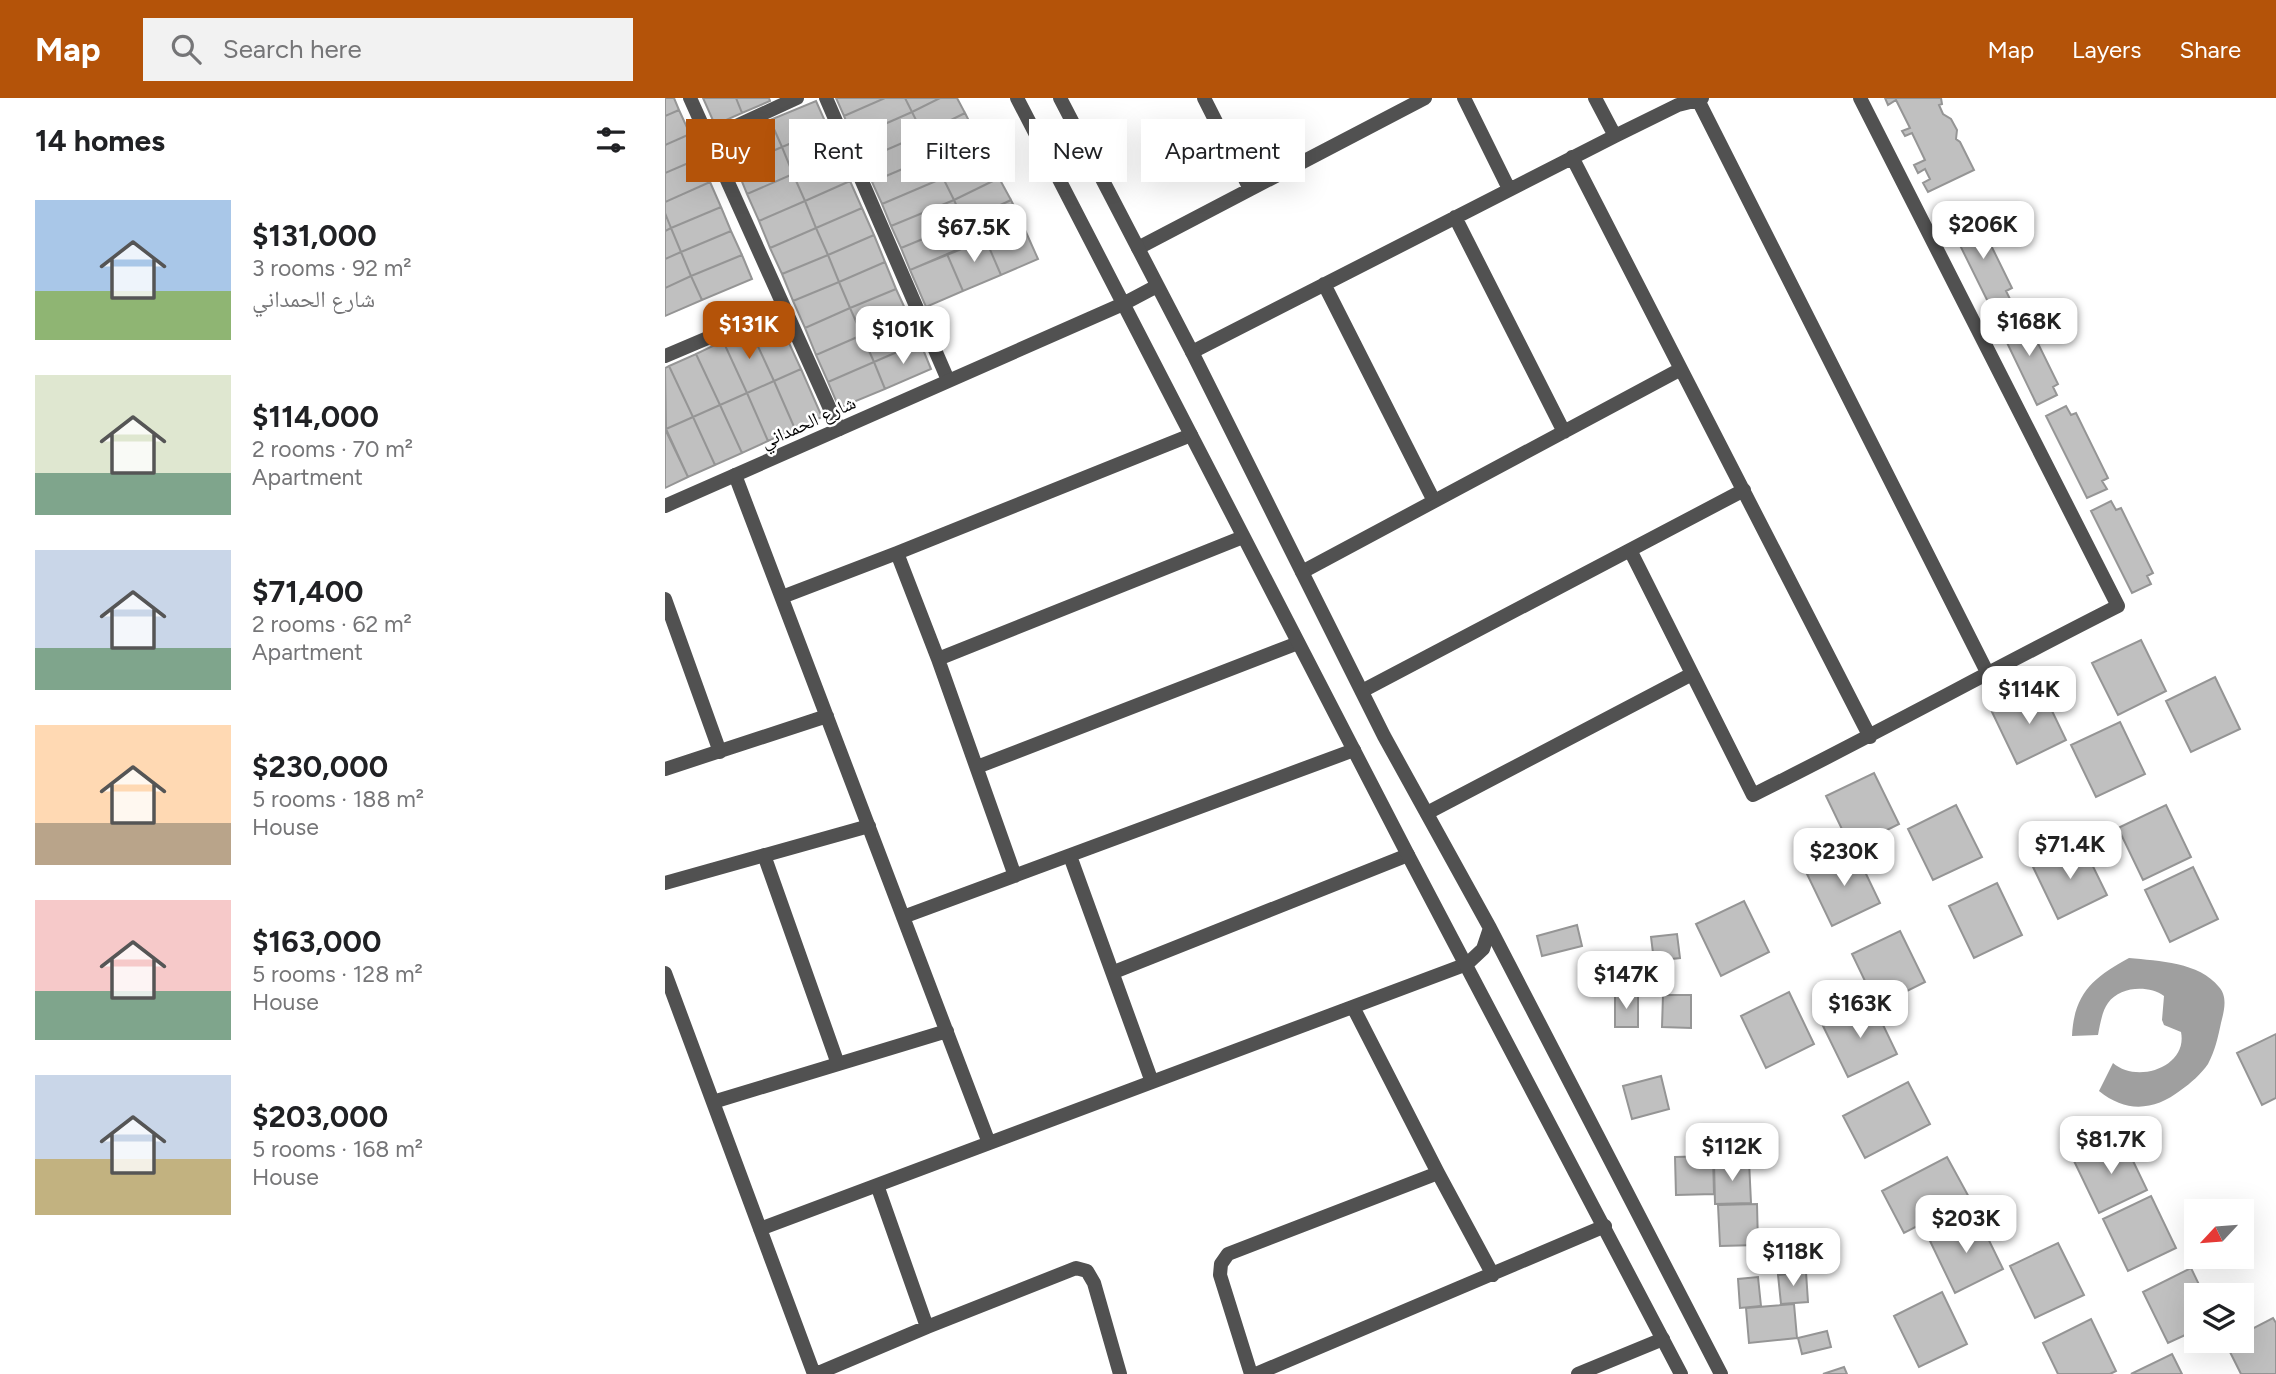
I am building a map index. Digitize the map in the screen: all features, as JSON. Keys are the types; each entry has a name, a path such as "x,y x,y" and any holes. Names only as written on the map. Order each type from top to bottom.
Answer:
{"street":[{"path":"689,98 699,119"},
{"path":"751,119 797,98"},
{"path":"826,98 948,380"},
{"path":"1017,98 1408,855 1681,1374"},
{"path":"1060,98 1192,352 1362,691 1490,928 1721,1374"},
{"path":"1204,98 1250,189"},
{"path":"1138,248 1425,98"},
{"path":"1464,98 1509,189"},
{"path":"1595,98 1615,136"},
{"path":"1630,550 1753,795 1870,737 1987,672 2118,606 1860,98"},
{"path":"1192,352 1572,157 1678,105 1700,99 1987,672"},
{"path":"1572,157 1870,737"},
{"path":"727,182 839,429"},
{"path":"1455,217 1564,432"},
{"path":"1324,284 1434,501"},
{"name":"شارع الحمداني","path":"665,506 1123,304 1157,286"},
{"path":"665,356 783,306"},
{"path":"1302,572 1681,369"},
{"path":"782,597 1191,435"},
{"path":"735,475 989,1143"},
{"path":"1362,691 1744,491"},
{"path":"938,659 1243,537"},
{"path":"897,553 938,659 1015,876"},
{"path":"665,599 720,752"},
{"path":"977,767 1298,643"},
{"path":"1427,813 1692,674"},
{"path":"665,769 827,716"},
{"path":"903,917 1354,750"},
{"path":"665,883 869,826"},
{"path":"764,855 838,1064"},
{"path":"1114,972 1408,855"},
{"path":"1070,856 1152,1083"},
{"path":"761,1229 1467,964 1483,949 1490,928"},
{"path":"665,973 815,1374 1076,1268 1087,1271 1094,1283 1120,1374"},
{"path":"1353,1007 1493,1275"},
{"path":"713,1102 947,1031"},
{"path":"1438,1173 1228,1254 1220,1264 1220,1275 1253,1374 1605,1226"},
{"path":"877,1185 927,1327"},
{"path":"1578,1374 1663,1339"}],"shaded area":[{"path":"2129,958 2178,964 2201,972 2219,987 2224,1000 2216,1044 2205,1068 2171,1097 2140,1107 2119,1103 2099,1091 2113,1063 2123,1069 2147,1072 2169,1063 2177,1055 2181,1032 2164,1025 2164,996 2143,989 2120,993 2106,1006 2098,1035 2072,1036 2077,1008 2088,988 2106,972"}],"building":[{"path":"665,98 674,98 679,110 665,116"},
{"path":"703,98 736,98 742,113 728,119 712,119"},
{"path":"736,98 769,98 770,101 742,113"},
{"path":"836,98 885,98 844,116"},
{"path":"885,98 905,98 912,112 887,123 887,119 845,119 844,116"},
{"path":"905,98 940,98 912,112"},
{"path":"940,98 957,98 965,113 953,119 916,119 912,112"},
{"path":"1885,98 1941,98 1942,104 1939,105 1943,114 1951,119 1957,130 1956,139 1974,170 1928,192 1923,183 1930,179 1925,169 1918,173 1914,165 1925,160 1912,133 1905,136 1902,131 1910,128 1896,100 1888,105"},
{"path":"816,101 824,119 789,119 789,144 782,147 775,131 775,119 772,119"},
{"path":"679,110 686,125 686,136 665,145 665,116"},
{"path":"912,112 916,119 901,119 901,144 887,150 887,123"},
{"path":"965,113 968,119 953,119"},
{"path":"775,131 782,147 775,150"},
{"path":"686,136 686,164 665,173 665,145"},
{"path":"789,144 789,164 782,147"},
{"path":"901,144 901,170 887,176 887,150"},
{"path":"782,147 789,164 789,176 775,182 775,150"},
{"path":"686,164 686,182 710,182 665,202 665,173"},
{"path":"901,170 901,182 934,182 882,204 872,182 887,182 887,176"},
{"path":"789,176 789,182 797,182 805,201 759,221 747,194"},
{"path":"710,182 721,207 671,228 665,213 665,202"},
{"path":"742,182 775,182 747,194"},
{"path":"797,182 848,182 805,201"},
{"path":"850,182 862,208 816,228 805,201"},
{"path":"934,182 945,182 954,200 891,226 882,204"},
{"path":"945,182 991,182 954,200"},
{"path":"991,182 1001,182 1011,200 964,222 954,200"},
{"path":"954,200 964,222 901,248 891,226"},
{"path":"1011,200 1021,221 974,244 964,222"},
{"path":"805,201 816,228 770,248 759,221"},
{"path":"721,207 731,231 681,252 671,228"},
{"path":"862,208 874,235 828,255 816,228"},
{"path":"665,213 671,228 665,231"},
{"path":"1970,216 1975,225 1980,223 2012,288 2006,291 2010,299 1991,308 1950,225"},
{"path":"1021,221 1038,259 1001,275 985,238"},
{"path":"964,222 974,244 910,270 901,248"},
{"path":"671,228 681,252 665,259 665,231"},
{"path":"816,228 828,255 782,274 770,248"},
{"path":"731,231 742,255 691,276 681,252"},
{"path":"874,235 885,262 839,282 828,255"},
{"path":"985,238 1001,275 963,291 947,254"},
{"path":"681,252 691,276 665,288 665,259"},
{"path":"947,254 963,291 926,307 910,270"},
{"path":"742,255 752,279 702,300 691,276"},
{"path":"828,255 839,282 793,301 782,274"},
{"path":"885,262 896,289 850,308 839,282"},
{"path":"691,276 702,300 665,316 665,288"},
{"path":"839,282 850,308 805,328 793,301"},
{"path":"896,289 908,315 862,335 850,308"},
{"path":"850,308 862,335 816,355 805,328"},
{"path":"2017,312 2021,322 2026,319 2058,384 2053,387 2057,395 2037,405 1997,322"},
{"path":"908,315 920,342 874,362 862,335"},
{"path":"777,317 801,369 774,381 750,329"},
{"path":"750,329 774,381 747,393 723,341"},
{"path":"862,335 874,362 828,382 816,355"},
{"path":"723,341 747,393 720,405 696,354"},
{"path":"920,342 931,369 885,389 874,362"},
{"path":"696,354 720,405 693,417 669,366"},
{"path":"874,362 885,389 839,408 828,382"},
{"path":"669,366 693,417 666,429 665,368"},
{"path":"801,369 822,417 795,429 774,381"},
{"path":"774,381 795,429 768,441 747,393"},
{"path":"747,393 768,441 742,453 720,405"},
{"path":"720,405 742,453 715,465 693,417"},
{"path":"2066,406 2071,415 2076,413 2108,478 2102,481 2107,489 2087,498 2046,416"},
{"path":"693,417 715,465 688,477 666,429"},
{"path":"665,429 688,477 665,488"},
{"path":"2111,501 2116,510 2121,508 2153,573 2147,576 2151,584 2132,593 2091,511"},
{"path":"2141,640 2166,691 2118,715 2092,663"},
{"path":"2215,677 2240,729 2191,752 2166,701"},
{"path":"2041,688 2066,740 2017,764 1992,712"},
{"path":"2120,722 2145,774 2096,797 2071,745"},
{"path":"1874,773 1899,824 1851,848 1826,796"},
{"path":"1956,805 1982,857 1933,880 1908,829"},
{"path":"2166,805 2191,857 2143,880 2118,828"},
{"path":"2082,844 2107,895 2058,919 2033,867"},
{"path":"1855,851 1880,903 1832,926 1807,874"},
{"path":"2193,867 2218,919 2170,942 2145,890"},
{"path":"1997,883 2022,935 1974,958 1949,906"},
{"path":"1744,901 1769,952 1721,976 1696,924"},
{"path":"1577,925 1582,946 1542,956 1537,936"},
{"path":"1900,931 1925,982 1877,1006 1852,954"},
{"path":"1677,934 1680,958 1654,961 1651,937"},
{"path":"1789,992 1814,1044 1766,1068 1741,1016"},
{"path":"1615,994 1638,995 1638,1027 1615,1027"},
{"path":"1663,995 1691,995 1691,1028 1662,1027"},
{"path":"1872,1002 1897,1054 1848,1077 1823,1026"},
{"path":"2276,1034 2276,1098 2262,1105 2237,1053"},
{"path":"1661,1076 1669,1109 1632,1119 1623,1086"},
{"path":"1908,1082 1930,1124 1865,1158 1843,1116"},
{"path":"2122,1138 2147,1190 2099,1213 2074,1161"},
{"path":"1713,1156 1714,1194 1676,1195 1675,1157"},
{"path":"1947,1157 1970,1199 1904,1233 1882,1191"},
{"path":"1749,1161 1751,1203 1715,1204 1714,1162"},
{"path":"2151,1196 2176,1248 2128,1271 2103,1219"},
{"path":"1757,1204 1758,1245 1720,1246 1718,1205"},
{"path":"1978,1218 2003,1269 1955,1293 1930,1241"},
{"path":"2058,1243 2084,1295 2035,1318 2010,1266"},
{"path":"2191,1269 2198,1283 2184,1283 2184,1336 2168,1343 2143,1292"},
{"path":"1806,1272 1808,1302 1781,1304 1778,1275"},
{"path":"1758,1277 1761,1306 1740,1308 1738,1279"},
{"path":"1942,1292 1967,1344 1919,1367 1894,1316"},
{"path":"1794,1304 1797,1338 1749,1343 1746,1308"},
{"path":"2273,1318 2276,1323 2276,1374 2241,1374 2230,1353 2254,1353 2254,1328"},
{"path":"2091,1319 2116,1371 2110,1374 2058,1374 2043,1343"},
{"path":"1827,1331 1831,1347 1802,1354 1798,1338"},
{"path":"2172,1354 2182,1374 2131,1374"},
{"path":"1844,1367 1847,1374 1823,1374"}]}
